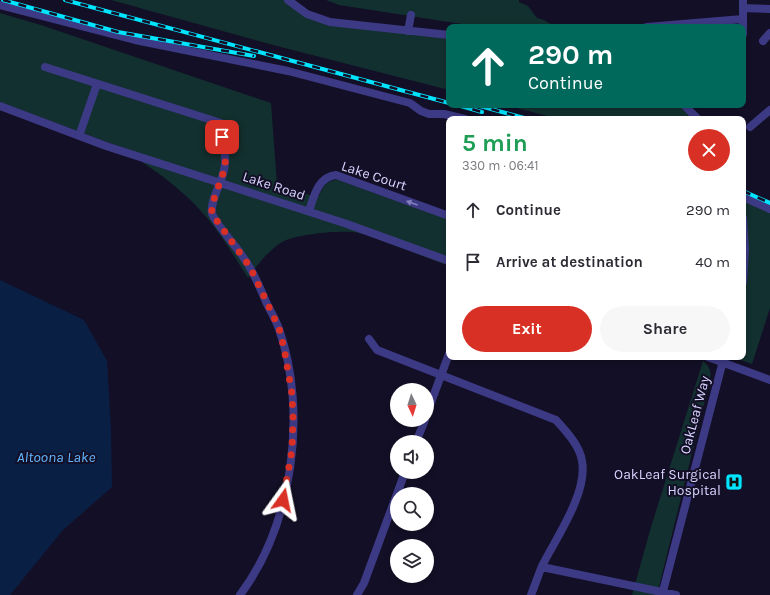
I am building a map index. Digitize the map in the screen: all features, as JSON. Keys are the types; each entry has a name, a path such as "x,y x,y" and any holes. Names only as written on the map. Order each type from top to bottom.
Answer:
{"street":[{"path":"288,0 307,14 330,22 446,36"},
{"path":"743,24 743,4 770,9"},
{"path":"0,5 134,40 288,71 410,103 421,111 429,114 444,114 453,116"},
{"path":"408,31 411,15"},
{"path":"683,24 743,19"},
{"path":"763,41 770,33"},
{"path":"45,67 221,123 225,164 221,182 212,206 212,214 250,267 279,328 292,394 292,450 282,507 269,546 252,580 240,595"},
{"path":"79,136 97,84"},
{"name":"Lake Road","path":"0,106 79,136 310,211 446,261"},
{"path":"750,127 770,110"},
{"name":"Lake Court","path":"310,211 322,181 328,177 336,175 446,215"},
{"path":"746,198 770,209"},
{"path":"369,339 378,350 556,420 572,437 582,460 583,480 573,507 542,567 531,595"},
{"path":"434,394 447,360"},
{"path":"723,360 770,380"},
{"name":"OakLeaf Way","path":"663,594 723,360"},
{"path":"357,595 364,583 402,479"},
{"path":"542,567 663,594 676,595"}],"green space":[{"path":"111,0 289,0 315,18 446,35 446,89 273,45"},
{"path":"326,0 519,0 519,2 528,6 537,18 550,24 462,24 339,5"},
{"path":"0,13 44,26 271,103 277,184 310,195 319,196 322,189 328,182 338,180 446,219 446,265 367,235 354,232 336,232 306,235 282,242 263,258 248,278 224,240 208,219 177,188 142,162 145,155 0,102"},
{"path":"517,108 687,108 694,116 547,116"},
{"path":"746,200 770,211 770,308 752,364 741,360 746,360"},
{"path":"703,361 710,369 710,380 657,595 632,595 651,527"}],"water":[{"name":"Altoona Lake","path":"0,280 84,320 107,361 111,428 112,487 63,530 10,595 0,595"}],"railway":[{"path":"3,0 118,32 254,56"},
{"path":"65,0 446,102"},
{"path":"468,108 482,112"},
{"path":"487,108 517,116"},
{"path":"746,192 770,203"}],"place":[{"name":"OakLeaf Surgical Hospital","path":"734,482"}],"route":[{"path":"222,137 225,164 221,182 212,206 212,214 214,219 250,267 279,328 288,368 292,394 292,450 288,480 283,500"}]}
